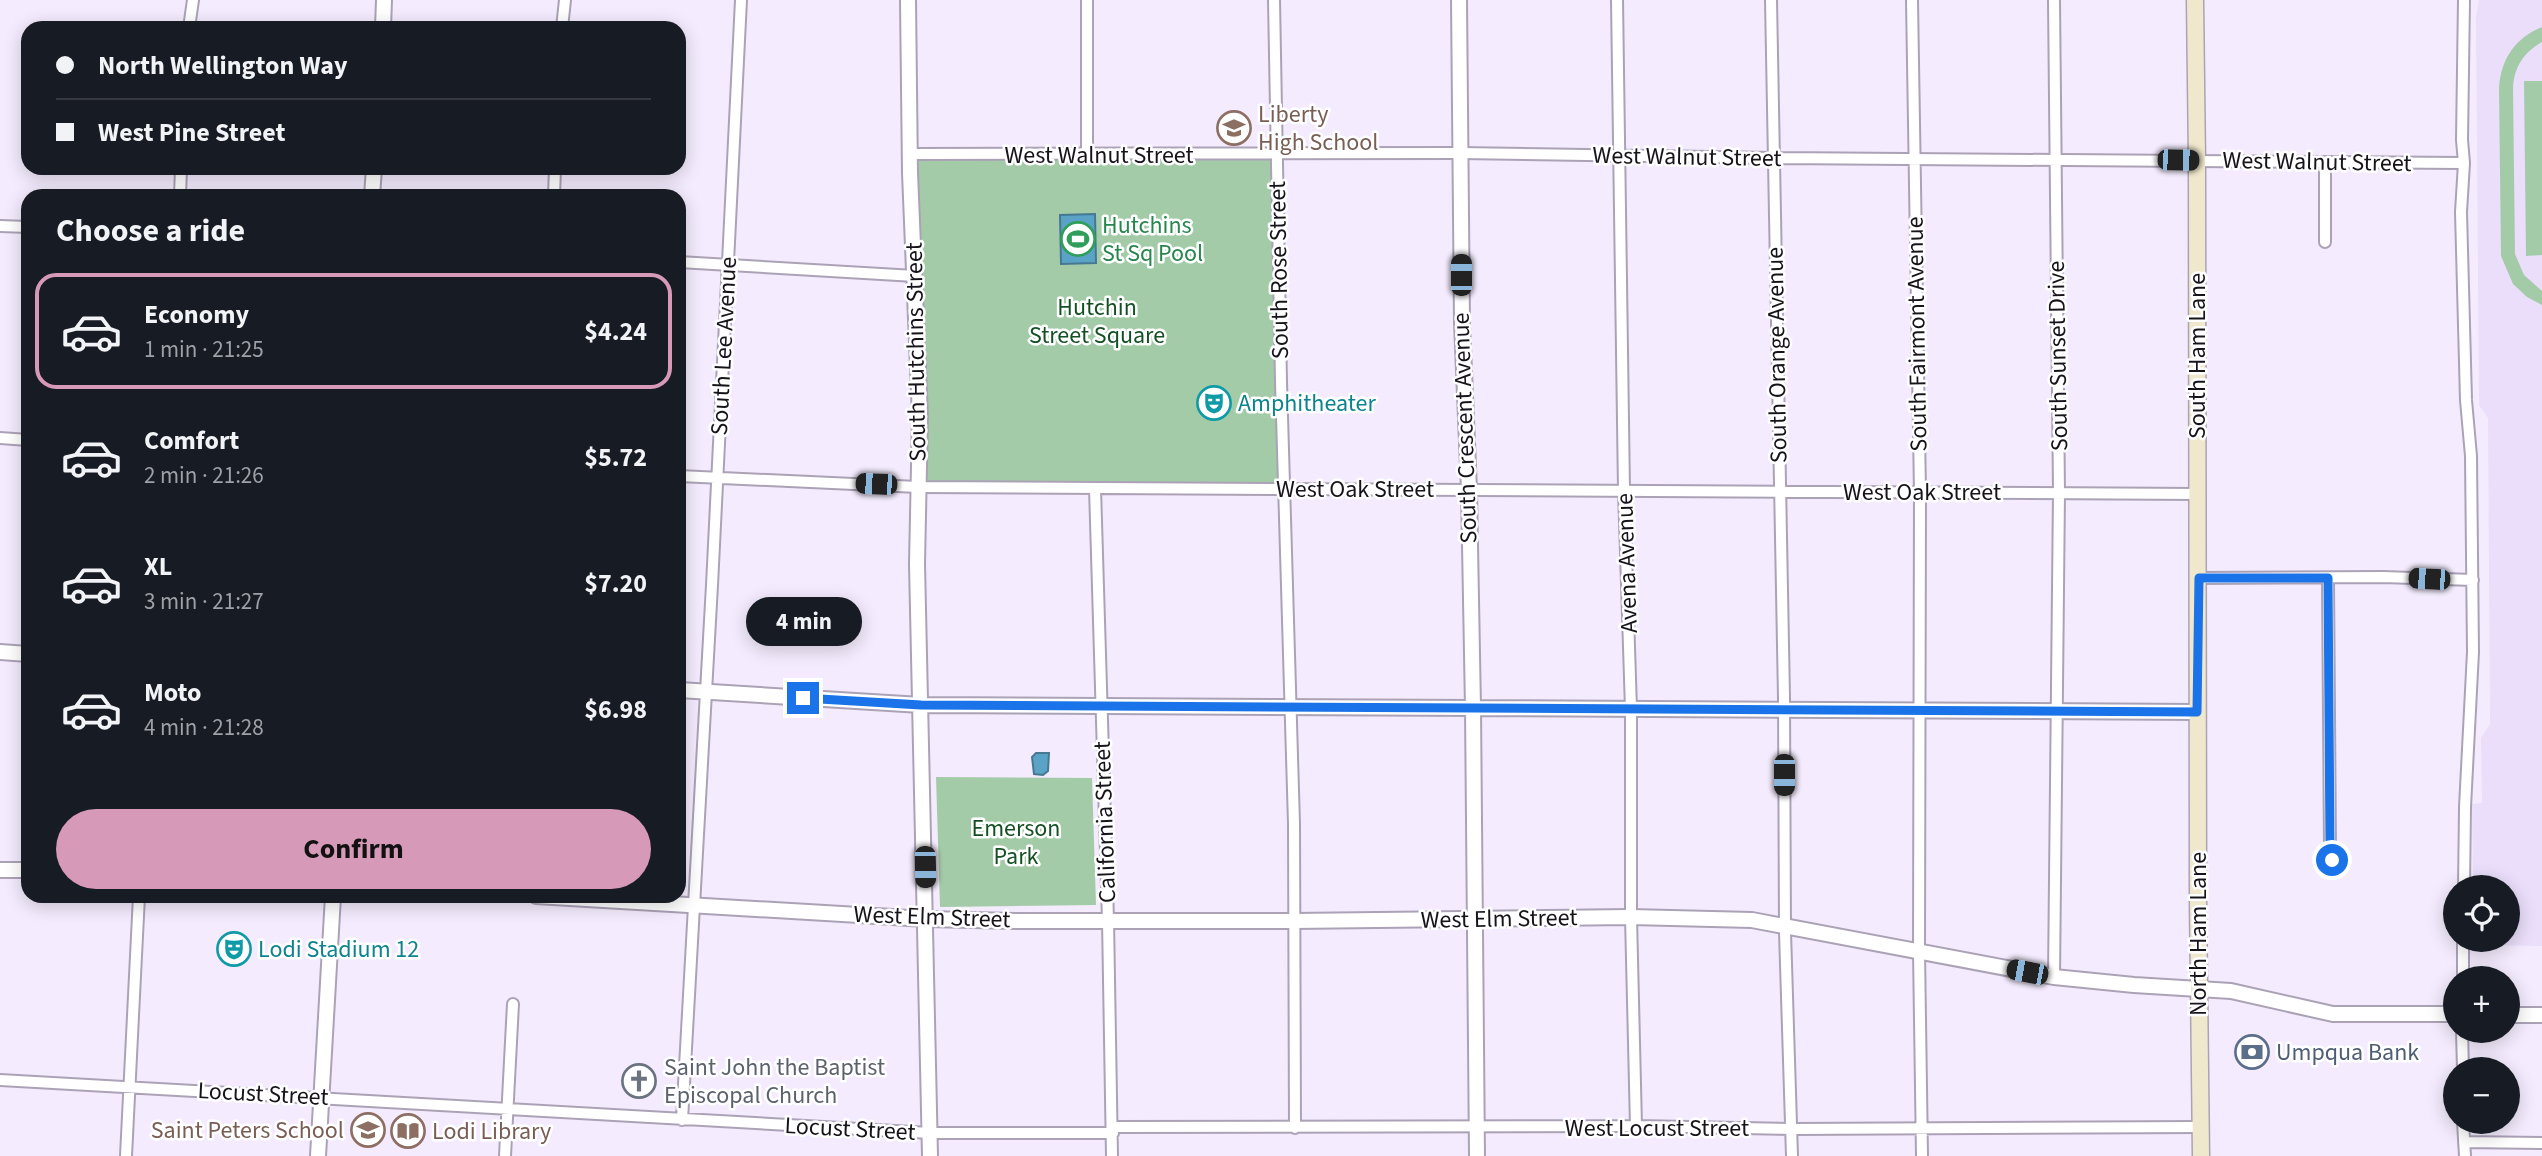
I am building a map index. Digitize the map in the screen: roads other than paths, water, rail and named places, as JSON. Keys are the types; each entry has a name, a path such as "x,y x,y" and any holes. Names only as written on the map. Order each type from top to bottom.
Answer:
{"main road":[{"name":"South Ham Lane","path":"2195,0 2199,494 2197,712"},
{"name":"North Ham Lane","path":"2197,712 2201,1156"}],"street":[{"path":"191,21 193,0"},
{"path":"383,21 384,0"},
{"path":"563,21 565,0"},
{"name":"South Lee Avenue","path":"682,1120 741,0"},
{"name":"South Hutchins Street","path":"908,0 910,154 920,417 918,487 930,1156"},
{"path":"1087,0 1087,154"},
{"name":"South Rose Street","path":"1275,0 1276,155 1294,824 1295,1128"},
{"name":"South Crescent Avenue","path":"1459,0 1462,323 1469,490 1473,708 1477,1156"},
{"name":"Avena Avenue","path":"1617,0 1624,491 1632,709 1631,917 1636,1126"},
{"name":"South Orange Avenue","path":"1771,0 1784,710 1785,925 1792,1156"},
{"name":"South Fairmont Avenue","path":"1912,0 1920,492 1919,951 1922,1156"},
{"name":"South Sunset Drive","path":"2054,0 2059,492 2054,977"},
{"path":"2464,0 2464,163 2461,212 2473,580 2473,652 2464,875"},
{"name":"West Walnut Street","path":"910,154 1460,153 1914,160 2464,163"},
{"path":"2325,162 2325,242"},
{"path":"0,226 21,227"},
{"path":"686,262 915,276"},
{"path":"0,438 21,440"},
{"name":"West Oak Street","path":"686,476 918,487 2199,494"},
{"name":"California Street","path":"1095,488 1112,1156"},
{"path":"2199,578 2383,577 2473,580"},
{"path":"2328,578 2330,849 2337,868"},
{"path":"0,652 21,654"},
{"path":"686,691 921,705 2197,712"},
{"path":"0,870 21,870"},
{"path":"126,1156 139,903"},
{"path":"318,1156 333,903"},
{"name":"West Elm Street","path":"674,903 926,919 1293,921 1707,918 1785,925 2054,977 2231,991 2333,1014 2443,1014"},
{"path":"505,1156 513,1004"},
{"path":"2520,1015 2542,1015"},
{"name":"Locust Street","path":"0,1080 930,1133 1113,1130"},
{"name":"West Locust Street","path":"1113,1130 1636,1126 1792,1129 2200,1127"},
{"path":"2464,1134 2465,1156"},
{"path":"2464,1142 2542,1143"}],"water":[{"name":"Hutchins St Sq Pool","path":"1095,214 1096,263 1061,264 1060,215"},
{"path":"1036,753 1049,753 1048,771 1043,775 1034,774 1032,757"}],"place":[{"name":"Liberty High School","path":"1234,128"},
{"name":"Hutchins St Sq Pool","path":"1078,239"},
{"name":"Amphitheater","path":"1214,403"},
{"name":"Lodi Stadium 12","path":"234,949"},
{"name":"Umpqua Bank","path":"2252,1052"},
{"name":"Saint John the Baptist Episcopal Church","path":"639,1081"},
{"name":"Saint Peters School","path":"368,1130"},
{"name":"Lodi Library","path":"408,1131"}],"park label":[{"name":"Hutchin Street Square","path":"1097,321"},
{"name":"Emerson Park","path":"1016,842"}]}
